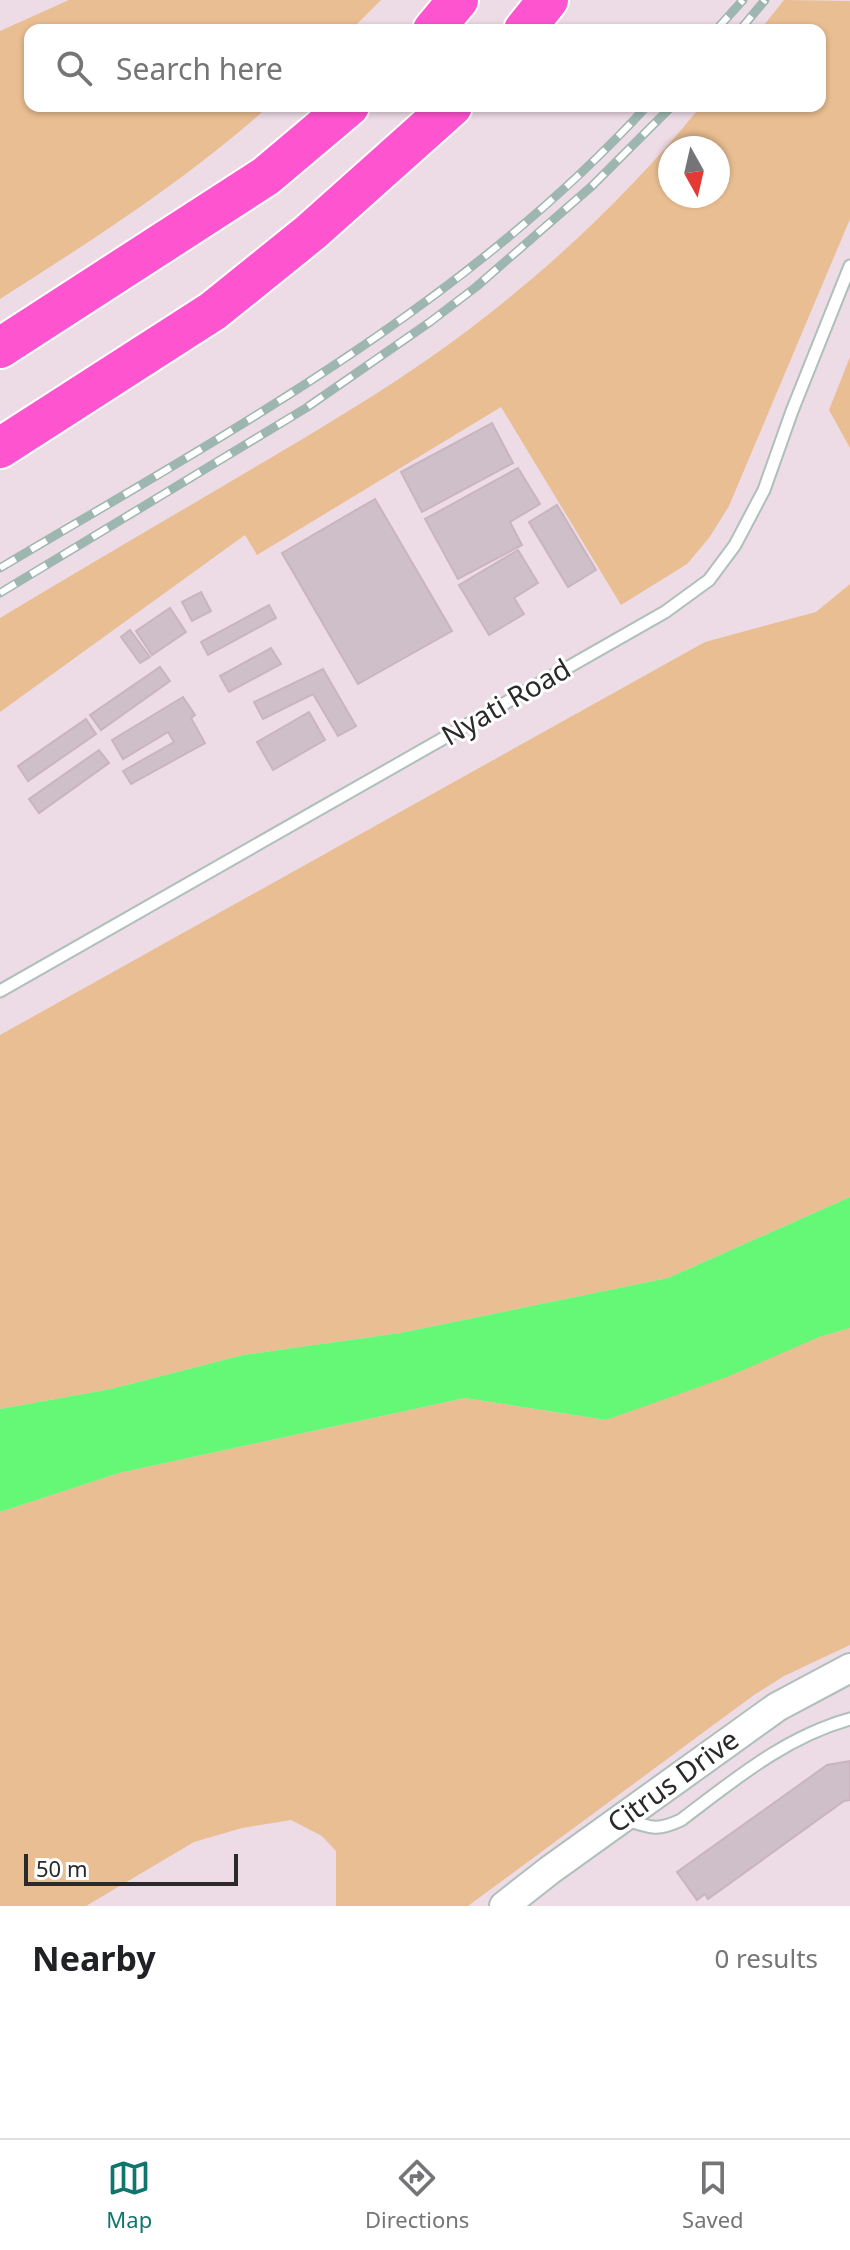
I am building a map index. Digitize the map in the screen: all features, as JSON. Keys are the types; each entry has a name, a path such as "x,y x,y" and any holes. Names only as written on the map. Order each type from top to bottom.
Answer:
{"highway":[{"path":"438,24 458,0"},
{"path":"529,24 548,0"},
{"path":"0,348 266,176 342,112"},
{"path":"0,448 213,311 311,232 445,112"}],"street":[{"name":"Citrus Drive","path":"504,1906 777,1707 850,1668"}],"lane":[{"name":"Nyati Road","path":"0,991 665,612 709,580 735,545 764,490 850,266"},
{"path":"621,1818 654,1828 670,1825 755,1764 797,1739 850,1719"}],"shaded area":[{"path":"69,0 381,0 357,24 24,24 24,112 262,112 172,184 0,299 0,31"},
{"path":"784,0 850,1 850,219 729,506 709,538 687,564 621,605 501,407 257,555 245,535 0,712 0,618 334,420 407,373 505,302 575,241 658,155 658,208 730,208 730,136 675,136 696,112 826,112 826,24 765,24"},
{"path":"850,357 850,448 829,410"},
{"path":"850,584 850,1197 668,1278 400,1333 243,1355 111,1389 0,1409 0,1035 705,642 816,612"},
{"path":"850,1197 850,1328 819,1337 727,1377 606,1420 465,1398 119,1473 0,1512 0,1409 111,1389 243,1355 400,1333 668,1278"},
{"path":"850,1328 850,1645 784,1676 754,1695 468,1906 336,1906 336,1851 322,1836 291,1820 242,1828 194,1842 86,1906 0,1906 0,1512 119,1473 465,1398 606,1420 819,1337"}],"building":[{"path":"492,423 513,463 422,512 401,472"},
{"path":"518,468 540,504 510,522 522,545 458,579 425,519"},
{"path":"375,499 452,631 358,684 282,553"},
{"path":"557,505 596,570 568,587 529,522"},
{"path":"518,550 538,583 514,598 524,614 489,635 459,585"},
{"path":"201,592 211,611 192,621 182,602"},
{"path":"269,605 276,618 208,655 201,642"},
{"path":"170,608 186,632 152,655 136,631"},
{"path":"130,630 150,657 140,663 121,637"},
{"path":"271,648 281,664 229,692 220,676"},
{"path":"160,667 170,681 101,730 90,715"},
{"path":"323,669 356,726 338,736 313,694 263,719 254,702"},
{"path":"183,697 195,715 191,718 205,743 131,784 123,771 174,742 168,732 123,759 112,740"},
{"path":"309,712 325,740 273,770 257,742"},
{"path":"86,719 96,734 28,781 18,766"},
{"path":"99,750 109,763 39,813 29,799"},
{"path":"850,1761 850,1800 844,1801 708,1899 705,1894 697,1900 677,1872 827,1765"}],"railway":[{"path":"721,24 743,0"},
{"path":"745,24 765,0"},
{"path":"0,568 257,415 423,304 501,243 576,177 641,112"},
{"path":"0,593 306,408 430,322 476,287 592,186 666,112"}]}
